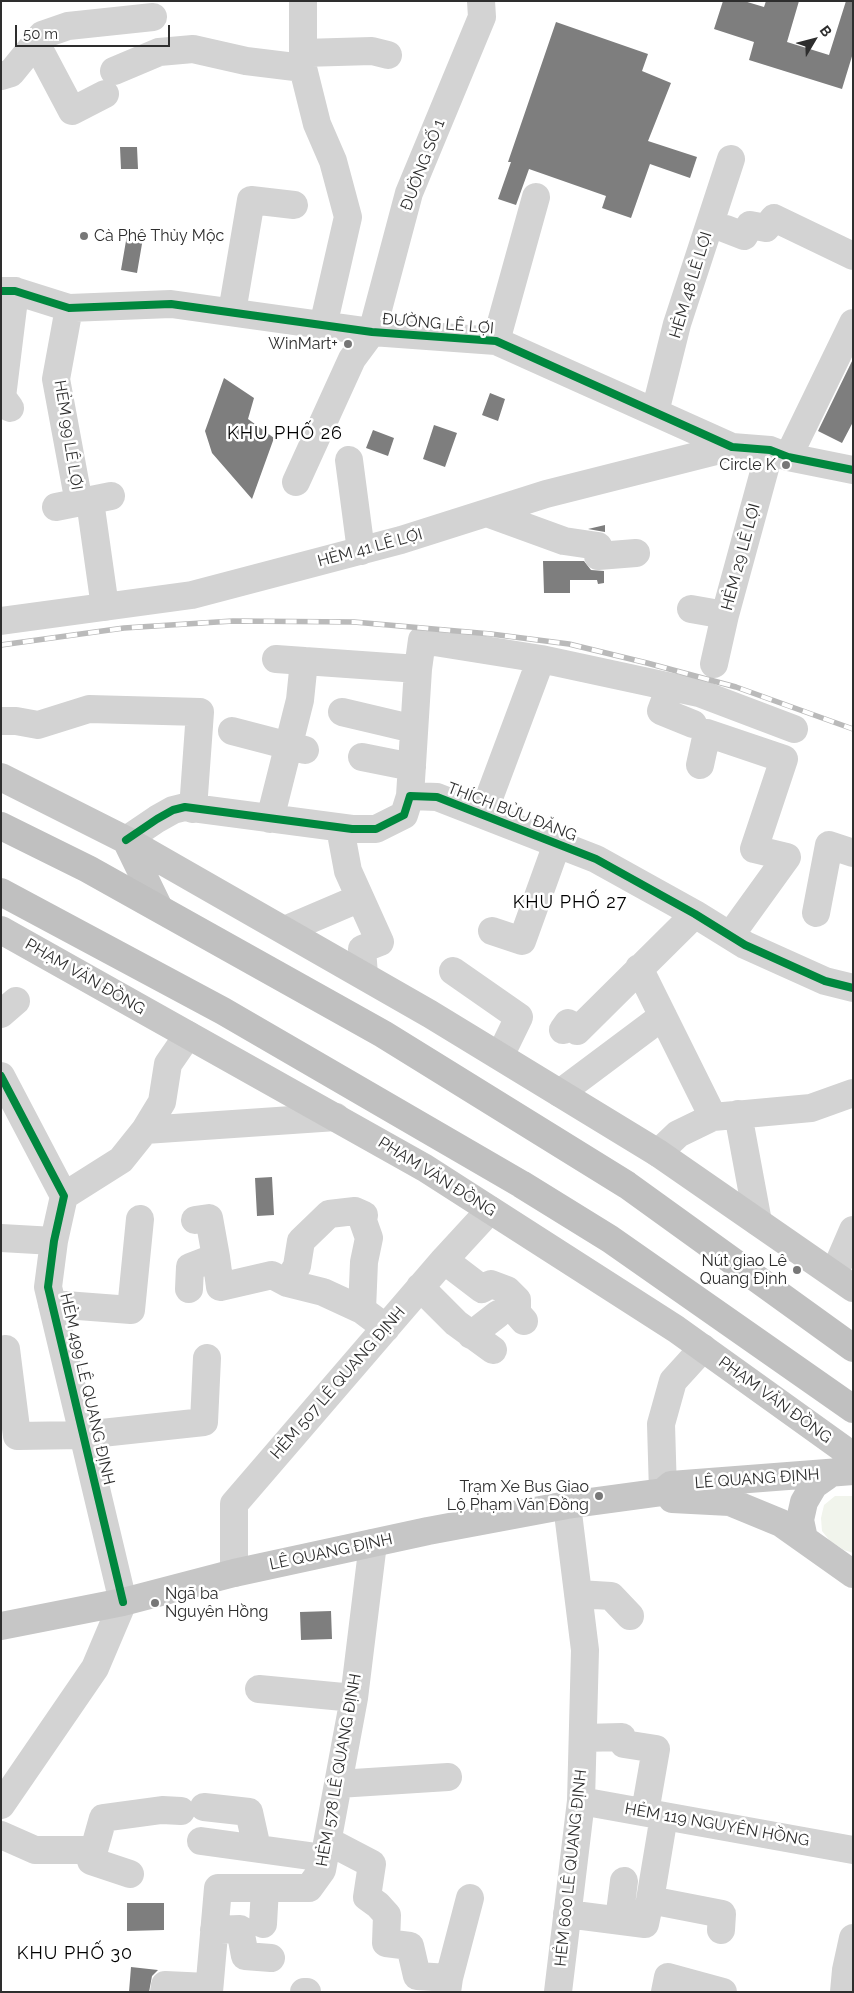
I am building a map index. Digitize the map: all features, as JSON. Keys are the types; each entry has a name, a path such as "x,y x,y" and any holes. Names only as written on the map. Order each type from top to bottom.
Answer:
{"highway":[{"path":"1,826 88,869 383,1034 627,1184 853,1348"},
{"name":"PHẠM VĂN ĐỒNG","path":"1,892 223,1011 521,1184 610,1239 853,1409"}],"main road":[{"path":"1,777 126,840 500,1056 658,1152 758,1222 844,1275"},
{"path":"126,840 159,908"},
{"name":"PHẠM VĂN ĐỒNG","path":"1,930 424,1168 582,1268 703,1348 853,1456"},
{"path":"804,1539 800,1520 804,1502 814,1485 842,1472"},
{"name":"LÊ QUANG ĐỊNH","path":"1,1626 123,1602 234,1573 373,1543 567,1505 663,1492 671,1485 842,1472"},
{"name":"LÊ QUANG ĐỊNH","path":"663,1492 672,1499 730,1502 781,1523 853,1574"}],"street":[{"path":"303,1 304,61 317,124 333,161 348,217 323,326"},
{"name":"ĐƯỜNG SỐ 1","path":"372,332 409,193 482,17 481,1"},
{"path":"1,76 11,73 42,35 68,26 151,9 159,52"},
{"path":"36,43 72,111 110,83 159,52 193,49 246,60 304,61 372,51 388,55"},
{"name":"HẺM 48 LÊ LỢI","path":"656,412 677,324 732,159"},
{"path":"496,341 536,197"},
{"path":"232,312 251,200 294,205"},
{"path":"726,229 744,236 750,225 766,228 774,218 853,256"},
{"path":"8,291 2,397 10,408"},
{"name":"ĐƯỜNG LÊ LỢI","path":"8,291 70,308 171,304 372,332 496,341 732,447 779,454 853,470"},
{"name":"HẺM 99 LÊ LỢI","path":"70,308 56,380 84,502 105,606"},
{"name":"HẺM 29 LÊ LỢI","path":"714,664 725,615 779,454 853,323"},
{"path":"296,482 352,359 372,332"},
{"name":"HẺM 41 LÊ LỢI","path":"1,622 192,595 401,540 546,494 732,447"},
{"path":"349,460 360,551"},
{"path":"487,513 564,541 598,546 598,556 636,554"},
{"path":"690,609 725,615"},
{"path":"126,840 173,810 184,808 340,828 376,829 404,815 410,796 418,669 422,640 541,659 699,693 794,729"},
{"path":"276,659 418,669"},
{"path":"483,814 541,659"},
{"path":"270,819 297,748 304,661"},
{"path":"670,687 661,711 693,724"},
{"path":"1,721 16,720 38,725 89,708 200,712 193,809"},
{"path":"342,712 414,729"},
{"path":"232,731 297,748"},
{"path":"700,765 706,732 784,759 754,849 786,857 730,936"},
{"path":"362,757 412,767"},
{"name":"THÍCH BỬU ĐĂNG","path":"410,796 437,797 596,859 695,914 745,946 825,981 853,988"},
{"path":"340,828 348,871 380,942 362,949 364,976"},
{"path":"492,931 522,941 557,844"},
{"path":"816,913 829,845 853,853"},
{"path":"284,930 360,898"},
{"path":"563,1030 568,1023 577,1031 695,914"},
{"path":"639,968 663,1016 726,1116 758,1222"},
{"path":"453,971 519,1017 500,1056"},
{"path":"560,1093 663,1016"},
{"path":"1,1076 64,1196 121,1160 145,1130 162,1102 168,1064 188,1035"},
{"path":"658,1152 678,1134 726,1116 811,1108 853,1093"},
{"path":"145,1130 336,1117"},
{"name":"HẺM 499 LÊ QUANG ĐỊNH","path":"64,1196 54,1242 48,1287 123,1602"},
{"name":"HẺM 507 LÊ QUANG ĐỊNH","path":"234,1573 234,1504 420,1287 490,1210"},
{"path":"287,1283 298,1266 301,1241 328,1214 355,1211 364,1215 363,1221 369,1238 364,1262 362,1310"},
{"path":"195,1220 210,1218 220,1287 272,1276 287,1283 323,1292 362,1310 386,1328"},
{"path":"52,1304 131,1310 140,1219"},
{"path":"844,1275 853,1230"},
{"path":"1,1238 54,1242"},
{"path":"189,1289 190,1267 216,1257"},
{"path":"444,1260 482,1289 491,1284 508,1290 517,1300 517,1313 524,1321"},
{"path":"420,1287 471,1335 493,1350"},
{"path":"471,1335 498,1314"},
{"path":"663,1492 661,1424 673,1381 703,1348"},
{"path":"6,1349 17,1436 83,1435 204,1422 207,1358"},
{"name":"HẺM 600 LÊ QUANG ĐỊNH","path":"558,1992 581,1800 585,1650 567,1505"},
{"name":"HẺM 578 LÊ QUANG ĐỊNH","path":"209,1989 218,1888 309,1888 322,1870 354,1698 373,1543"},
{"path":"578,1594 611,1596 630,1616"},
{"path":"1,1805 95,1668 123,1602"},
{"path":"259,1690 354,1698"},
{"path":"583,1738 622,1737 624,1744 656,1748 654,1814 638,1915"},
{"path":"338,1784 448,1777"},
{"name":"HẺM 119 NGUYÊN HỒNG","path":"581,1800 853,1850"},
{"path":"130,1874 91,1861 103,1818 162,1810 192,1809 249,1812 257,1848"},
{"path":"1,1835 35,1850 94,1850"},
{"path":"201,1840 257,1848 326,1849 372,1864 367,1897 378,1905 386,1915 386,1943 410,1946 417,1976 448,1985 470,1898"},
{"path":"624,1881 638,1915"},
{"path":"263,1924 265,1888"},
{"path":"567,1914 722,1914 721,1930"},
{"path":"214,1930 240,1929 245,1956 271,1958"},
{"path":"844,1992 846,1970 853,1938"},
{"path":"665,1992 668,1977 723,1992"},
{"path":"164,1992 165,1985 209,1989"}],"shaded area":[{"path":"835,1496 853,1496 853,1553 844,1550 830,1541 822,1531 821,1518 824,1505"}],"building":[{"path":"723,1 744,1 764,7 766,1 799,1 787,42 829,55 846,1 853,1 853,53 842,89 749,60 754,42 714,29"},
{"path":"556,22 648,54 642,71 671,83 648,141 697,157 690,178 650,164 631,218 602,208 606,196 529,169 516,205 498,199 511,162 508,162"},
{"path":"120,147 137,147 138,169 121,169"},
{"path":"127,235 143,238 137,273 121,270"},
{"path":"853,359 853,422 842,443 818,431"},
{"path":"224,378 254,398 248,419 274,438 252,499 212,453 205,431"},
{"path":"490,393 505,399 498,421 482,415"},
{"path":"434,425 457,433 445,467 423,459"},
{"path":"373,430 394,438 388,456 366,448"},
{"path":"605,525 605,532 588,529"},
{"path":"543,561 584,561 591,570 604,571 604,583 598,584 597,580 570,580 570,593 544,593"},
{"path":"272,1177 274,1215 257,1216 255,1178"},
{"path":"331,1611 332,1639 301,1640 300,1612"},
{"path":"127,1903 164,1903 164,1930 127,1931"},
{"path":"131,1967 158,1970 152,1976 149,1992 129,1992"}],"railway":[{"path":"1,645 124,628 233,621 354,622 491,634 569,644 647,663 736,687 853,729"}],"cycle path":[{"path":"1,291 15,291 69,308 171,304 372,332 496,341 732,447 770,450 788,457 853,470"},
{"path":"126,840 173,810 185,807 352,829 376,829 404,815 410,796 437,797 596,859 695,914 745,945 825,981 853,988"},
{"path":"1,1076 64,1196 54,1241 48,1287 123,1602"}],"place":[{"name":"Cà Phê Thủy Mộc","path":"84,236"},
{"name":"WinMart+","path":"348,344"},
{"name":"Circle K","path":"786,465"},
{"name":"Nút giao Lê Quang Định","path":"797,1270"},
{"name":"Trạm Xe Bus Giao Lộ Phạm Văn Đồng","path":"599,1496"},
{"name":"Ngã ba Nguyên Hồng","path":"155,1603"}],"district":[{"name":"KHU PHỐ 26","path":"285,434"},
{"name":"KHU PHỐ 27","path":"570,903"},
{"name":"KHU PHỐ 30","path":"75,1954"}]}
